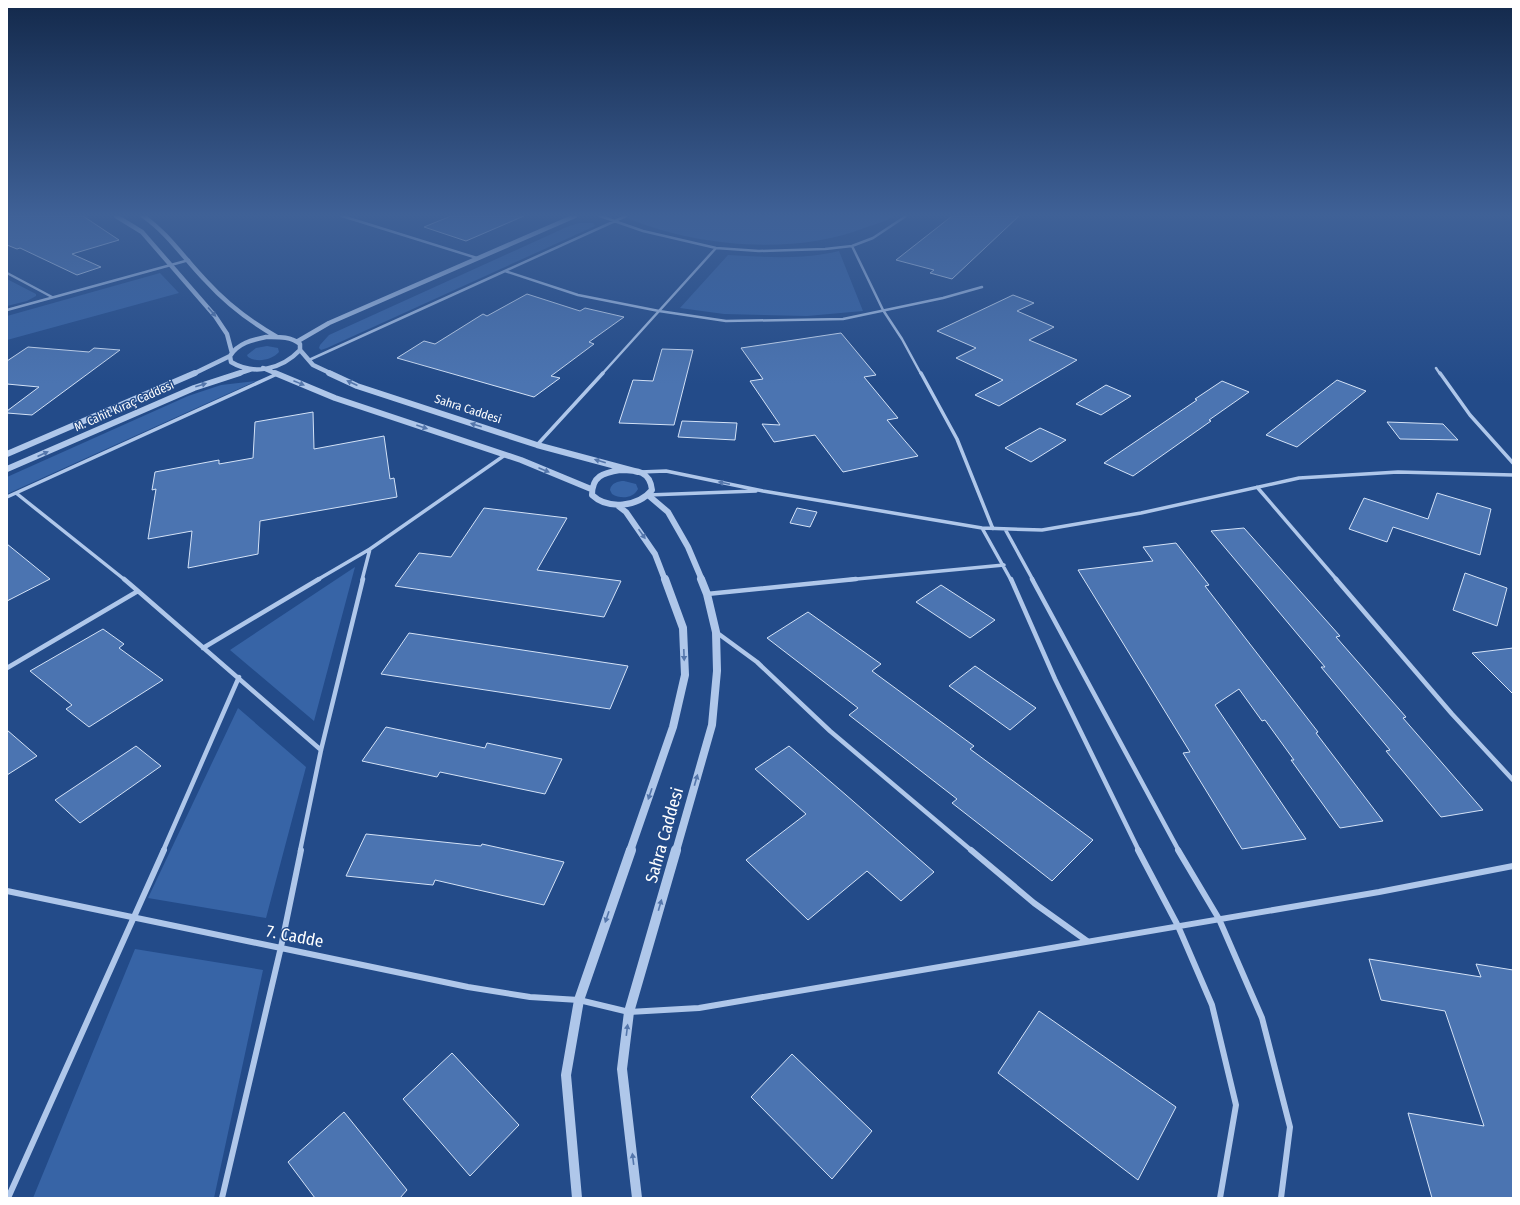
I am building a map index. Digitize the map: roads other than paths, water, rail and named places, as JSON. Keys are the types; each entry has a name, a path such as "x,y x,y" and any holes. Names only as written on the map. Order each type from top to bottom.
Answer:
{"street":[{"path":"7,310 144,272"},
{"path":"176,272 215,316 227,334 231,354 230,362 235,366 252,369 283,363 291,359 300,350 300,344 298,341"},
{"path":"199,272 215,291 245,317 277,337 285,337 298,341 329,323 445,272"},
{"path":"309,360 502,272"},
{"path":"509,272 578,295 659,311 726,321 843,319 943,298 982,287"},
{"path":"537,445 694,272"},
{"path":"865,272 883,310 902,339 957,439 993,529"},
{"path":"7,273 53,297"},
{"name":"M. Cahit Kıraç Caddesi","path":"7,454 178,381 231,354 241,346 255,340 277,337"},
{"name":"Sahra Caddesi","path":"263,368 335,398 505,455 591,490 593,495 598,500 606,504 617,506 635,503 648,495 652,490 650,479 638,472 537,445 357,386 314,365 300,350"},
{"path":"1436,368 1470,415 1513,463"},
{"name":"M. Cahit Kıraç Caddesi","path":"7,469 194,388 252,369"},
{"path":"7,497 277,374"},
{"path":"203,648 370,549 505,455"},
{"path":"591,490 592,484 603,475 620,470 638,472 666,471 762,491 982,528 1004,530 1042,530 1141,513 1299,478 1398,472 1513,474"},
{"path":"1257,487 1452,714 1513,780"},
{"path":"648,495 762,491"},
{"path":"16,493 138,591 203,648 239,677 321,750"},
{"name":"Sahra Caddesi","path":"637,1198 622,1069 629,1012 712,725 717,671 716,632 707,594 688,547 668,512 648,495"},
{"name":"Sahra Caddesi","path":"577,1198 566,1075 579,1000 673,727 685,675 683,628 655,554 626,512 617,506"},
{"path":"982,528 1004,565 1024,605 1055,680 1128,831 1178,926 1212,1005 1236,1105 1220,1198"},
{"path":"1004,530 1163,824 1219,919 1262,1018 1290,1127 1281,1198"},
{"path":"222,1198 282,947 321,750 370,549"},
{"path":"707,594 1004,565"},
{"path":"7,668 138,591"},
{"path":"716,632 756,662 830,731 1034,903 1087,941"},
{"path":"8,1198 134,918 239,677"},
{"name":"7. Cadde","path":"7,892 282,947 468,987 530,997 579,1000 629,1012 699,1008 1219,919 1513,866"}]}
